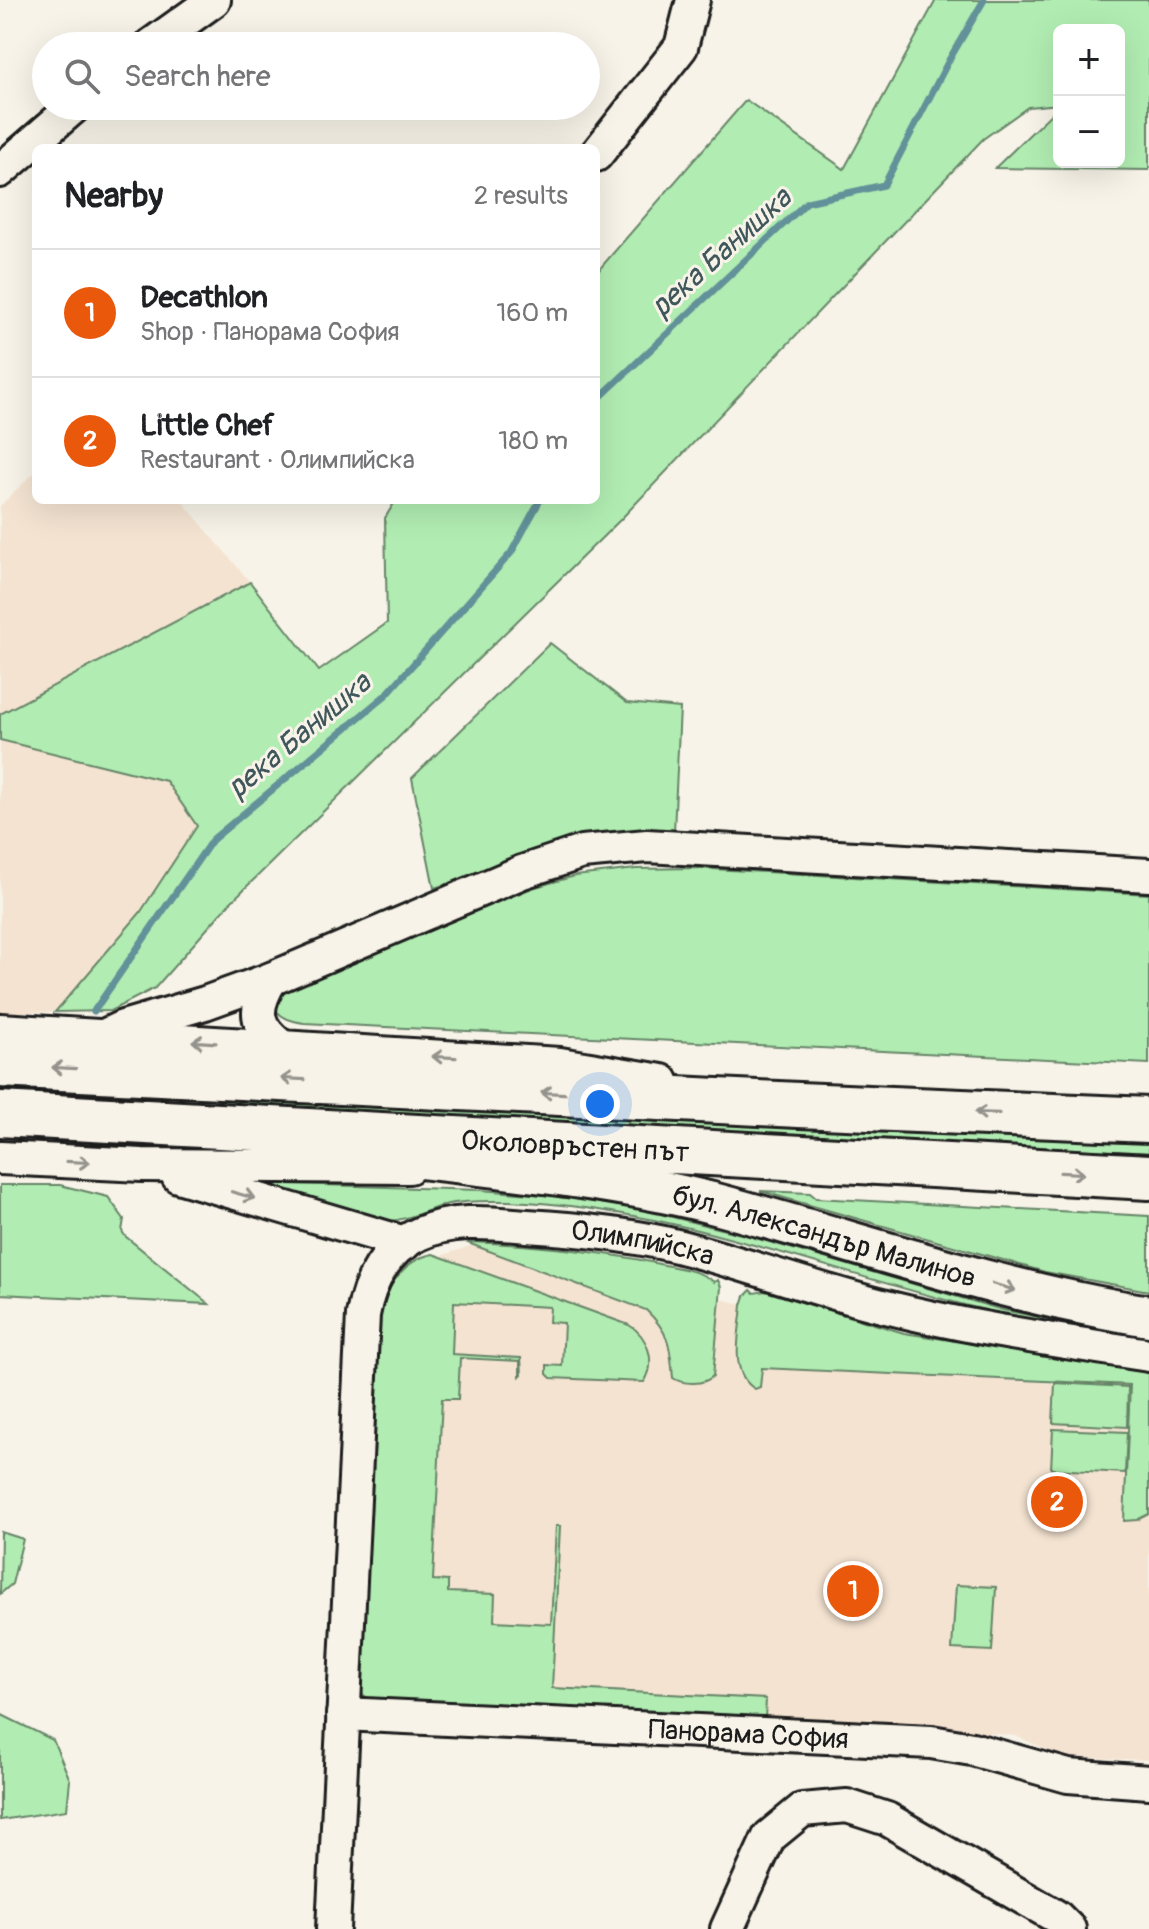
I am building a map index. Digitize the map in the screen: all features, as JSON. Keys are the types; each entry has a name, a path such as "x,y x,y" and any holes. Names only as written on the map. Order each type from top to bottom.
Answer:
{"highway":[{"name":"Околовръстен път","path":"0,1065 1149,1120"},
{"name":"Околовръстен път","path":"0,1114 1149,1177"},
{"path":"549,1172 1014,1170"}],"main road":[{"name":"бул. Александър Малинов","path":"127,1119 549,1172 713,1204 1014,1290 1149,1316"}],"street":[{"path":"169,32 214,0"},
{"path":"600,150 681,47 693,0"},
{"path":"0,171 59,120"},
{"path":"104,1036 271,979 522,872 582,852 647,846 1149,875"},
{"path":"271,979 260,998 259,1013 263,1032 282,1047"},
{"path":"0,1030 560,1064 799,1105"},
{"path":"0,1158 142,1165 498,1168"},
{"path":"142,1165 405,1243"},
{"name":"Олимпийска","path":"405,1243 438,1228 475,1222 586,1230 691,1250 918,1315 1149,1355"},
{"path":"333,1929 363,1315 366,1299 380,1268 390,1254 405,1243"},
{"name":"Панорама София","path":"343,1714 931,1742 972,1749 1068,1776 1149,1782"},
{"path":"727,1929 769,1837 802,1810 847,1806 887,1819 1057,1917 1069,1929"}],"shaded area":[{"path":"32,475 32,504 184,504 250,582 0,714 0,506"},
{"path":"0,740 166,781 197,826 140,913 55,1012 0,1012"},
{"path":"476,1244 920,1344 1149,1381 1149,1760 1063,1757 1016,1736 913,1724 374,1694 423,1262"}],"green space":[{"path":"936,0 1149,0 1149,170 995,168 1053,112 1053,168 1125,168 1125,24 1053,24 1053,105 1028,107 983,139 620,520 228,905 155,988 110,1011 55,1012 140,913 197,826 166,781 0,740 0,714 250,582 319,671 387,623 385,518 394,504 600,504 600,269 746,100 844,169"},
{"path":"550,643 627,703 680,708 674,831 615,831 434,888 412,778"},
{"path":"695,868 1149,894 1149,1064 304,1023 282,1016 275,1007 276,1001 288,989 532,888 575,876 636,869"},
{"path":"208,1097 1149,1143 1149,1153 206,1107"},
{"path":"261,1183 479,1190 559,1196 640,1209 745,1235 1003,1310 1149,1338 981,1309 747,1243 629,1215 569,1206 478,1201 448,1204 389,1221"},
{"path":"0,1185 60,1185 108,1197 124,1219 122,1231 125,1236 209,1304 0,1294"},
{"path":"760,1191 810,1193 816,1198 1149,1216 1149,1291 1045,1272"},
{"path":"470,1242 609,1255 686,1270 714,1282 718,1280 721,1287 713,1376 694,1383 673,1378 668,1341 646,1310"},
{"path":"433,1254 629,1325 646,1343 650,1367 644,1382 551,1378 547,1374 547,1365 562,1366 564,1323 549,1322 550,1307 454,1302 452,1354 521,1358 522,1374 520,1376 520,1361 460,1358 458,1399 442,1399 433,1580 448,1581 448,1592 495,1594 494,1621 551,1624 556,1526 560,1526 552,1688 766,1699 765,1718 369,1699 361,1693 377,1319 384,1297 396,1278 412,1263"},
{"path":"751,1290 754,1293 765,1291 904,1333 1149,1371 1149,1514 1137,1520 1124,1521 1130,1385 762,1368 760,1387 755,1389 741,1373 738,1363 742,1305"},
{"path":"1055,1383 1128,1387 1127,1427 1053,1423"},
{"path":"1053,1429 1127,1432 1125,1473 1051,1469"},
{"path":"1,1532 23,1539 12,1584 0,1594"},
{"path":"956,1585 996,1587 992,1651 952,1649"},
{"path":"0,1714 53,1740 70,1780 67,1810 0,1820"}],"waterway":[{"name":"река Банишка","path":"600,397 807,202 884,185 984,0"},
{"name":"река Банишка","path":"94,1011 212,840 387,694 511,553 538,504"}],"place":[{"name":"Little Chef","path":"1057,1502"},
{"name":"Decathlon","path":"853,1591"}]}
